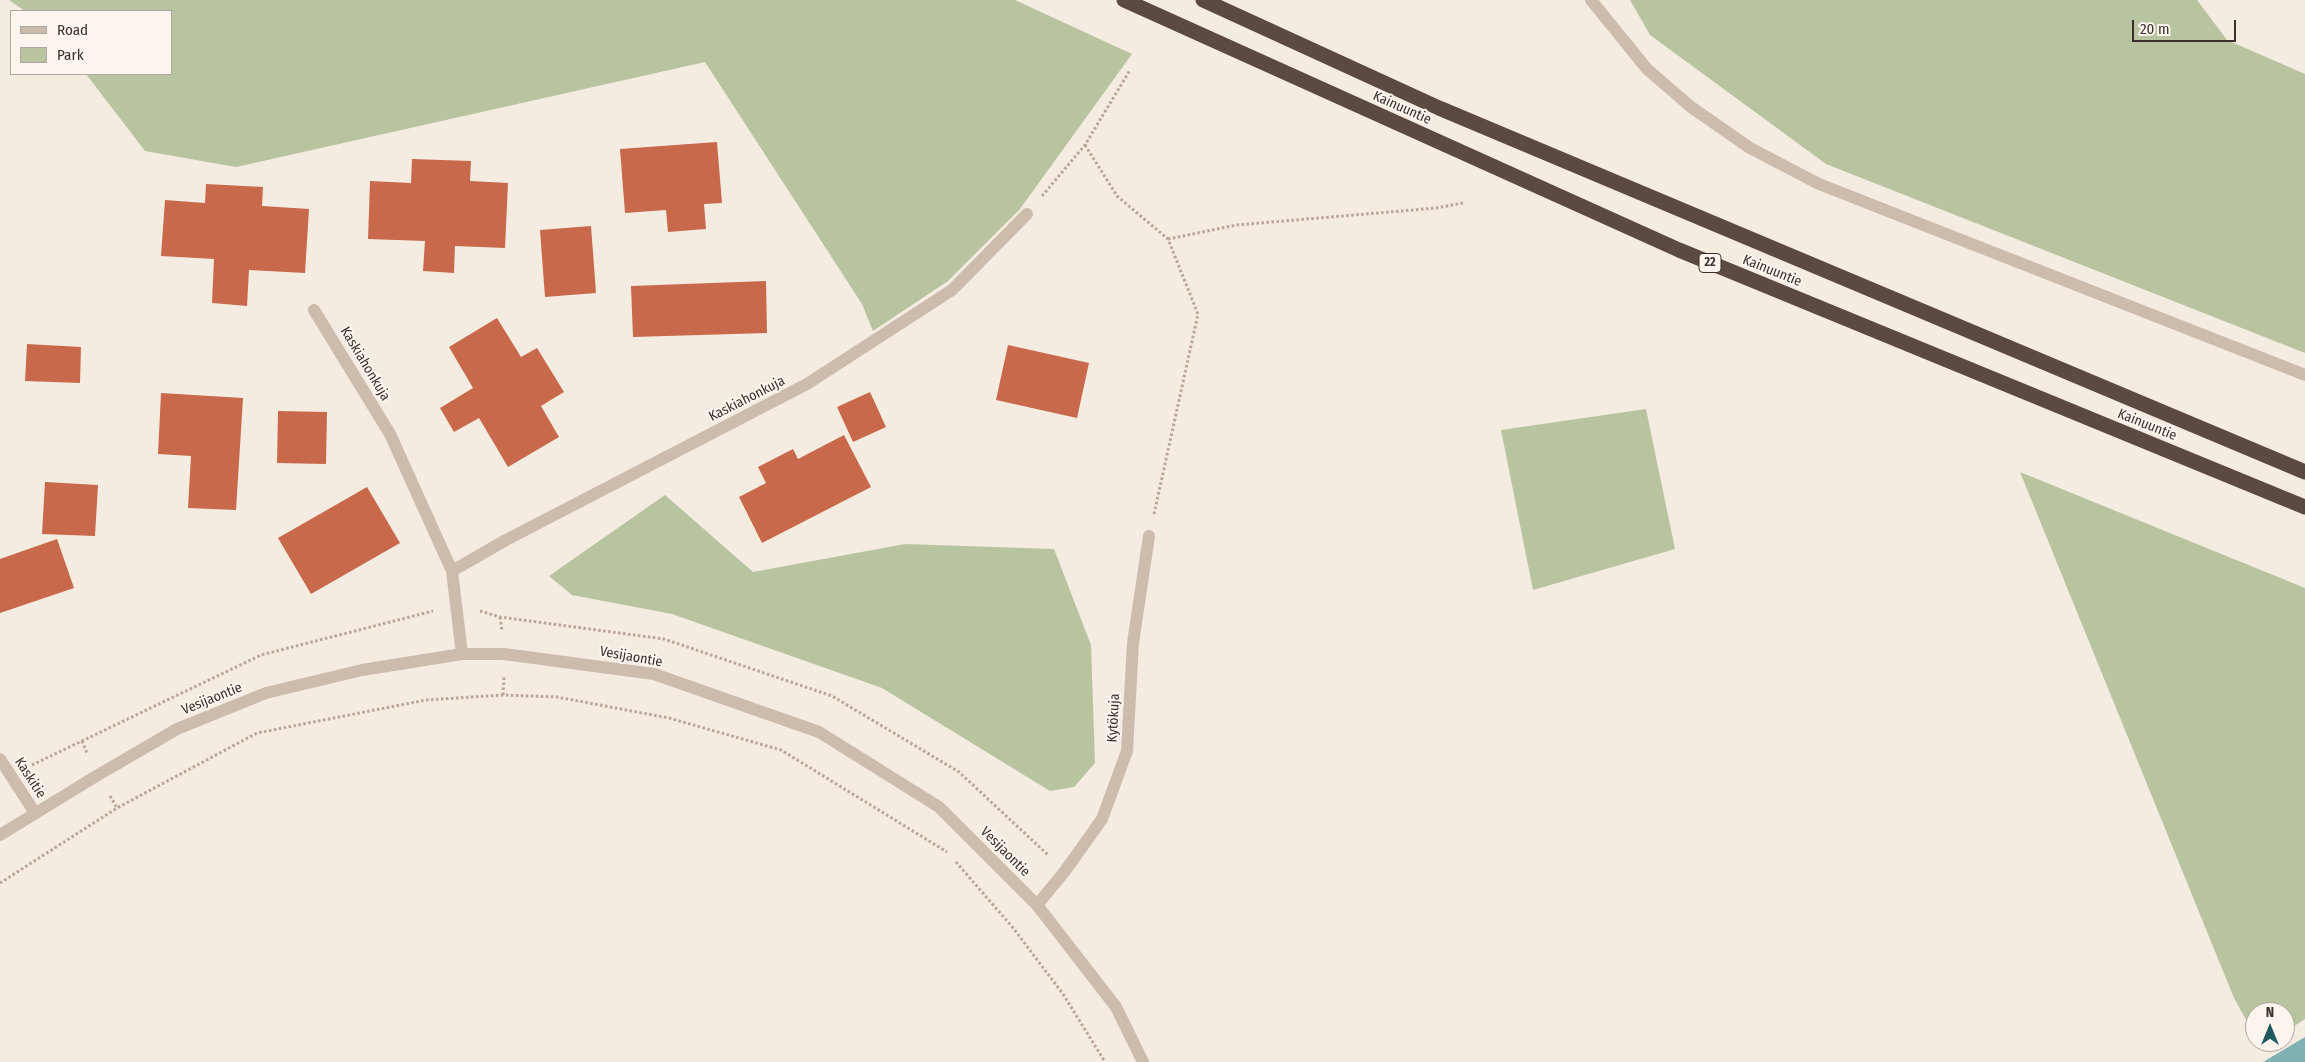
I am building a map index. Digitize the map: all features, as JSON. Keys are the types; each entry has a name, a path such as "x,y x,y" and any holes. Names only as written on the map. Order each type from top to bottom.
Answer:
{"highway":[{"name":"Kainuuntie","path":"1124,0 1679,250 2305,507"},
{"name":"Kainuuntie","path":"1203,0 1439,108 2305,472"}],"street":[{"path":"1591,0 1647,69 1691,108 1750,148 1819,184 2305,375"},
{"name":"Kaskiahonkuja","path":"452,570 506,540 808,384 952,290 1027,214"},
{"name":"Kaskiahonkuja","path":"314,310 390,434 452,570 458,605 462,654"},
{"name":"Kytökuja","path":"1037,905 1065,871 1102,819 1127,751 1133,643 1149,536"},
{"name":"Vesijaontie","path":"0,835 177,729 266,693 362,670 462,654 504,654 654,674 819,732 939,807 1037,905 1116,1006 1143,1062"},
{"name":"Kaskitie","path":"0,759 35,813"}],"path":[{"path":"1027,214 1085,145 1130,70"},
{"path":"1085,145 1117,196 1168,239 1198,314 1149,536"},
{"path":"1168,239 1237,225 1436,208 1463,203"},
{"path":"12,775 261,655 458,605 500,617 664,639 832,696 959,772 1065,871"},
{"path":"0,883 117,808 257,733 426,700 503,695 557,697 669,718 781,750 949,853"},
{"path":"954,860 1014,929 1063,994 1105,1062"}],"green space":[{"path":"9,0 1015,0 1132,54 1020,209 948,281 873,331 862,304 705,62 236,167 145,151 87,75 172,75 172,10 24,10"},
{"path":"1630,0 2197,0 2227,40 2305,74 2305,353 1826,164 1650,35"},
{"path":"1646,409 1675,549 1533,590 1501,430"},
{"path":"2020,472 2305,588 2305,1019 2295,1026 2295,1002 2245,1002 2245,1018 2234,998"},
{"path":"665,495 753,572 905,544 1054,549 1091,645 1095,763 1074,787 1050,791 882,688 672,614 572,595 549,576"}],"water":[{"path":"2305,1037 2305,1062 2263,1062 2280,1052 2295,1052 2295,1043"}],"building":[{"path":"717,142 722,203 704,204 706,229 668,232 666,210 625,213 620,149"},
{"path":"412,159 471,161 470,181 508,183 505,248 455,246 454,273 423,271 425,241 368,239 370,181 411,183"},
{"path":"206,184 263,187 262,206 309,209 305,273 249,270 247,306 212,303 214,259 161,256 165,200 205,203"},
{"path":"591,226 596,293 545,297 540,230"},
{"path":"766,281 767,333 633,337 631,286"},
{"path":"497,318 521,357 537,348 564,392 541,406 559,437 508,467 479,418 454,432 440,408 473,388 449,347"},
{"path":"27,344 81,347 80,383 25,381"},
{"path":"1008,345 1089,363 1077,418 996,400"},
{"path":"870,392 886,427 853,442 837,407"},
{"path":"161,393 243,398 236,510 188,508 191,456 158,454"},
{"path":"278,411 327,412 326,464 277,463"},
{"path":"844,435 871,487 762,543 739,497 766,483 758,467 793,449 798,459"},
{"path":"45,482 98,485 95,536 42,534"},
{"path":"367,487 400,543 311,594 278,538"},
{"path":"57,539 74,588 0,613 0,559"}]}
